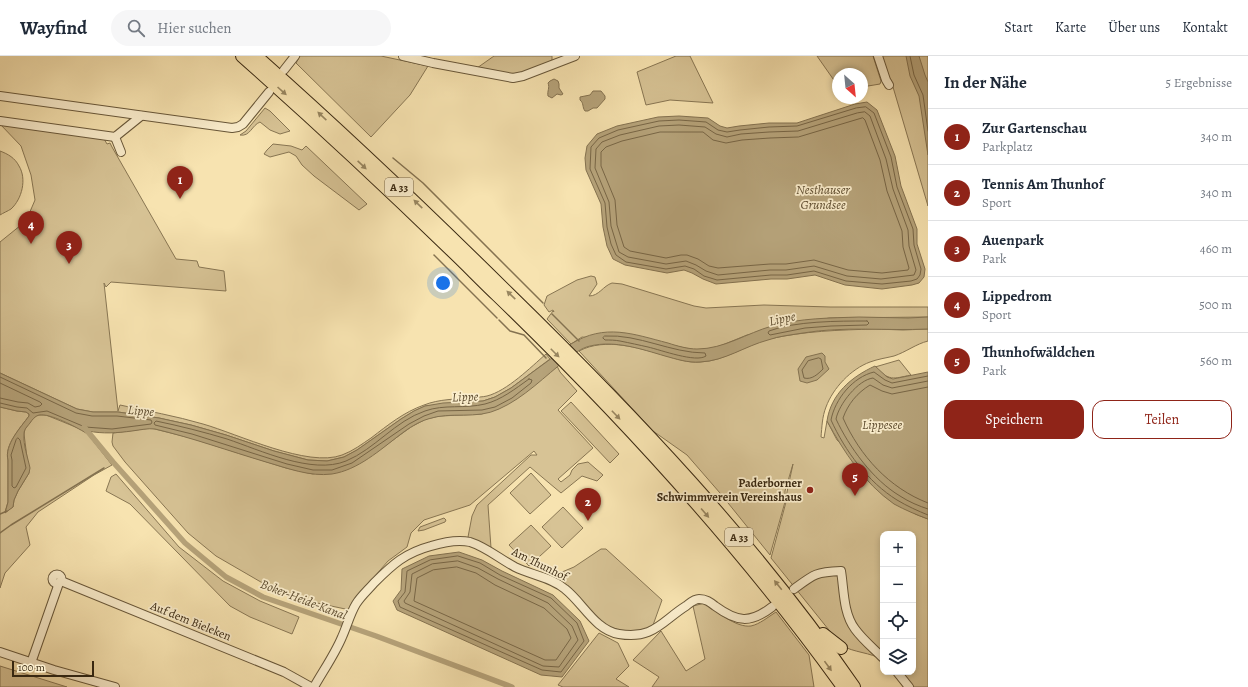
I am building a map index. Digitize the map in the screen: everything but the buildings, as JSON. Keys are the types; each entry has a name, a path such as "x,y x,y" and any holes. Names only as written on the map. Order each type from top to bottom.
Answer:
{"highway":[{"name":"A 33","path":"242,56 533,324"},
{"name":"A 33","path":"256,56 408,195 594,385 740,554 799,619 854,687"},
{"name":"A 33","path":"799,619 843,687"},
{"path":"799,619 841,648"},
{"path":"799,619 813,659"}],"street":[{"path":"284,70 295,56"},
{"path":"403,56 513,78 523,76 575,56"},
{"path":"878,56 889,85"},
{"path":"2,98 232,128 243,124 269,92"},
{"path":"0,121 115,137 141,116"},
{"path":"115,137 121,152"},
{"name":"Am Thunhof","path":"314,687 343,636 349,618 363,594 397,561 427,547 446,542 461,541 477,545 516,567 554,582 564,588 594,620 615,634 636,635 653,631 695,600 706,600 726,614 741,619 750,619 758,616 772,607"},
{"path":"794,590 815,574 841,571 845,603 850,620 854,628 880,655"},
{"name":"Auf dem Bieleken","path":"31,663 60,582 284,672 311,687"},
{"path":"0,652 31,663 115,687"},
{"path":"899,675 909,687"}],"shaded area":[{"path":"300,56 381,56 428,66 410,95 371,137 296,63"},
{"path":"494,56 552,56 552,61 522,73 511,74 477,68"},
{"path":"676,56 690,56 713,103 670,100 646,105 637,72"},
{"path":"817,56 873,56 881,81 880,84 868,86 868,68 832,68 832,77"},
{"path":"881,56 928,56 928,206 893,87 888,78"},
{"path":"265,108 290,131 280,134 270,130 260,122 249,133 240,135 246,131"},
{"path":"0,124 103,137 107,144 110,143 176,259 197,261 199,267 224,271 226,291 111,282 106,287 104,283 118,411 120,405 172,416 203,424 292,454 328,458 342,455 354,449 396,419 410,411 430,403 487,396 511,384 546,354 550,359 511,388 495,397 483,401 425,406 401,419 357,450 344,457 327,461 308,460 191,425 159,418 118,412 93,412 77,409 0,373 0,242 26,221 35,200 31,175 21,146"},
{"path":"273,144 291,146 302,150 306,146 367,204 359,210 314,176 302,165 296,156 289,152 270,157 264,154"},
{"path":"0,151 6,153 17,163 23,177 23,183 15,205 0,215"},
{"path":"591,276 595,277 597,284 589,296 596,294 609,284 613,283 622,284 694,306 706,308 764,305 928,307 928,317 829,318 747,335 720,346 695,350 676,346 582,337 571,344 547,319 553,311 554,312 553,310 549,312 544,305 547,296 577,280"},
{"path":"928,329 928,341 894,356 879,359 863,365 850,374 838,386 826,407 822,422 821,437 824,438 827,421 837,440 915,514 928,519 928,687 914,687 904,675 916,675 916,531 880,531 880,658 846,648 841,645 771,558 786,502 793,464 785,491 785,502 770,555 687,455 653,431 579,351 600,345 623,345 692,362 700,362 718,359 760,342 782,336 822,331"},
{"path":"899,360 911,375 892,378 884,375 875,367"},
{"path":"557,366 560,372 577,391 558,410 593,448 558,479 561,482 570,475 572,470 578,464 588,462 603,475 597,481 582,476 561,493 530,467 488,505 491,548 468,537 472,516 477,505 531,455 537,455 534,451 470,505 424,520 411,533 407,547 388,561 360,593 350,610 303,600 266,585 216,556 188,533 125,462 113,446 112,442 113,433 151,428 191,438 286,468 313,474 382,448 411,427 426,419 440,416 482,414"},
{"path":"571,402 619,454 610,463 561,411"},
{"path":"0,407 26,412 29,414 14,436 8,448 8,502 5,512 13,507 18,491 29,473 24,434 25,429 34,417 38,415 46,415 86,432 112,465 94,475 38,512 26,527 30,545 5,573 0,588"},
{"path":"531,473 551,495 530,514 510,493"},
{"path":"116,474 179,547 223,581 260,601 299,617 292,634 250,617 230,606 130,504 106,491 111,477"},
{"path":"563,507 583,528 562,548 542,527"},
{"path":"444,518 446,520 445,522 418,531 420,527"},
{"path":"531,525 551,546 529,566 509,545"},
{"path":"601,549 606,549 662,600 652,628 629,633 606,626 558,582 562,572 574,567"},
{"path":"705,603 726,618 745,626 758,624 776,612 809,655 814,687 652,687 659,677 633,660 661,631 686,671 705,659 693,606"},
{"path":"599,633 618,643 629,666 616,679 629,687 563,687 558,685"},
{"path":"0,666 67,687 0,687"}],"water":[{"path":"906,56 919,56 928,82 928,155 919,96 910,76"},
{"path":"554,79 558,81 559,88 563,94 557,94 552,98 548,96 548,83"},
{"path":"593,91 601,91 605,96 605,99 597,108 585,111 580,97 590,95"},
{"name":"Nesthauser Grundsee","path":"868,103 877,110 895,156 901,186 917,229 917,244 925,269 924,277 919,283 882,289 845,285 815,275 787,279 716,284 684,270 667,273 625,265 613,259 607,246 603,227 601,204 586,170 585,158 587,146 597,134 617,126 658,117 679,116 708,118 720,126 727,128 769,123 797,123 855,104"},
{"path":"859,317 928,317 928,329 850,329 803,333 772,339 718,359 700,362 682,360 628,346 599,344 590,346 575,353 526,393 499,409 481,414 446,416 424,420 417,423 360,464 342,472 324,475 299,471 155,429 110,433 88,431 86,433 56,418 39,415 33,419 24,432 25,447 30,468 29,473 18,491 13,507 5,513 8,502 8,448 14,436 29,414 26,412 0,407 0,373 77,409 93,412 118,412 159,418 191,425 308,460 327,461 344,457 357,450 401,419 425,406 443,403 483,401 495,397 511,388 571,344 596,334 619,332 643,336 682,347 697,349 726,344 763,329 793,321"},
{"path":"822,353 825,356 825,362 829,369 817,380 807,383 800,381 798,369 806,357"},
{"name":"Lippesee","path":"875,366 887,377 893,379 928,372 928,519 894,504 873,487 840,444 827,421 829,411 833,403 850,381 866,370"},
{"path":"459,552 482,560 553,595 580,621 589,641 562,677 541,675 397,610 393,601 401,590 402,569 429,556"}],"waterway":[{"path":"393,158 423,183 543,303"},
{"path":"434,255 497,318"},
{"path":"552,314 579,341"},
{"path":"499,320 510,331 524,335 546,358"},
{"name":"Boker-Heide-Kanal","path":"84,427 185,543 226,577 263,597 376,636 512,687"},
{"path":"0,533 104,468"},
{"path":"0,514 7,511"}],"place":[{"name":"Zur Gartenschau","path":"180,199"},
{"name":"Lippedrom","path":"31,244"},
{"name":"Auenpark","path":"69,264"},
{"name":"Paderborner Schwimmverein Vereinshaus","path":"810,490"},
{"name":"Thunhofwäldchen","path":"855,496"},
{"name":"Tennis Am Thunhof","path":"588,521"}],"water label":[{"name":"Lippe","path":"782,318"},
{"name":"Lippe","path":"465,396"},
{"name":"Lippe","path":"141,410"}]}
